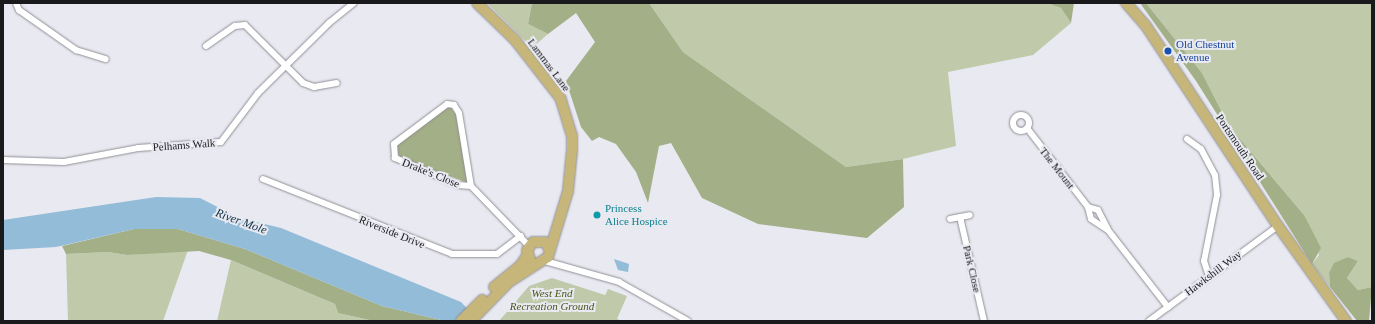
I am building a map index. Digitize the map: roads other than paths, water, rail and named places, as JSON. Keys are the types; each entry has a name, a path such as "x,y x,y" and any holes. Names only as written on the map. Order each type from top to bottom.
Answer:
{"main road":[{"name":"Lammas Lane","path":"477,3 528,56 561,99 572,136 571,175 546,257"},
{"name":"Portsmouth Road","path":"1126,3 1146,26 1278,226 1344,320"},
{"path":"473,316 520,266 528,250 556,227"},
{"path":"540,240 546,257"},
{"path":"528,250 532,261 546,257"},
{"path":"461,321 473,316 504,286 546,257"}],"street":[{"path":"16,3 19,10 76,50 106,59"},
{"name":"Pelhams Walk","path":"3,160 64,162 138,148 221,142 258,93 287,64 354,3"},
{"path":"206,46 235,26 246,25 287,64 303,83 314,87 336,83"},
{"name":"Drake's Close","path":"471,186 458,184 395,158 394,144 447,104 454,105 458,113 471,186 521,236 528,250"},
{"name":"The Mount","path":"1027,128 1088,207 1091,218 1108,230"},
{"path":"1187,139 1201,149 1215,175 1217,195 1204,261 1209,276"},
{"name":"Riverside Drive","path":"263,180 452,254 497,254 521,236"},
{"name":"The Mount","path":"1088,207 1098,210 1108,230 1168,307"},
{"path":"950,219 970,215"},
{"name":"Park Close","path":"960,217 984,321"},
{"name":"Hawkshill Way","path":"1149,321 1278,226"},
{"path":"546,257 562,266 619,282 688,321"},
{"path":"546,257 562,266"}],"water":[{"name":"River Mole","path":"156,197 200,198 239,218 281,228 461,302 479,321 445,321 382,306 245,249 178,229 134,229 56,247 3,250 3,220"},
{"path":"614,259 629,264 628,272 618,270"}],"place":[{"name":"Old Chestnut Avenue","path":"1168,51"},
{"name":"Princess Alice Hospice","path":"597,215"}],"park label":[{"name":"West End Recreation Ground","path":"552,300"}]}
